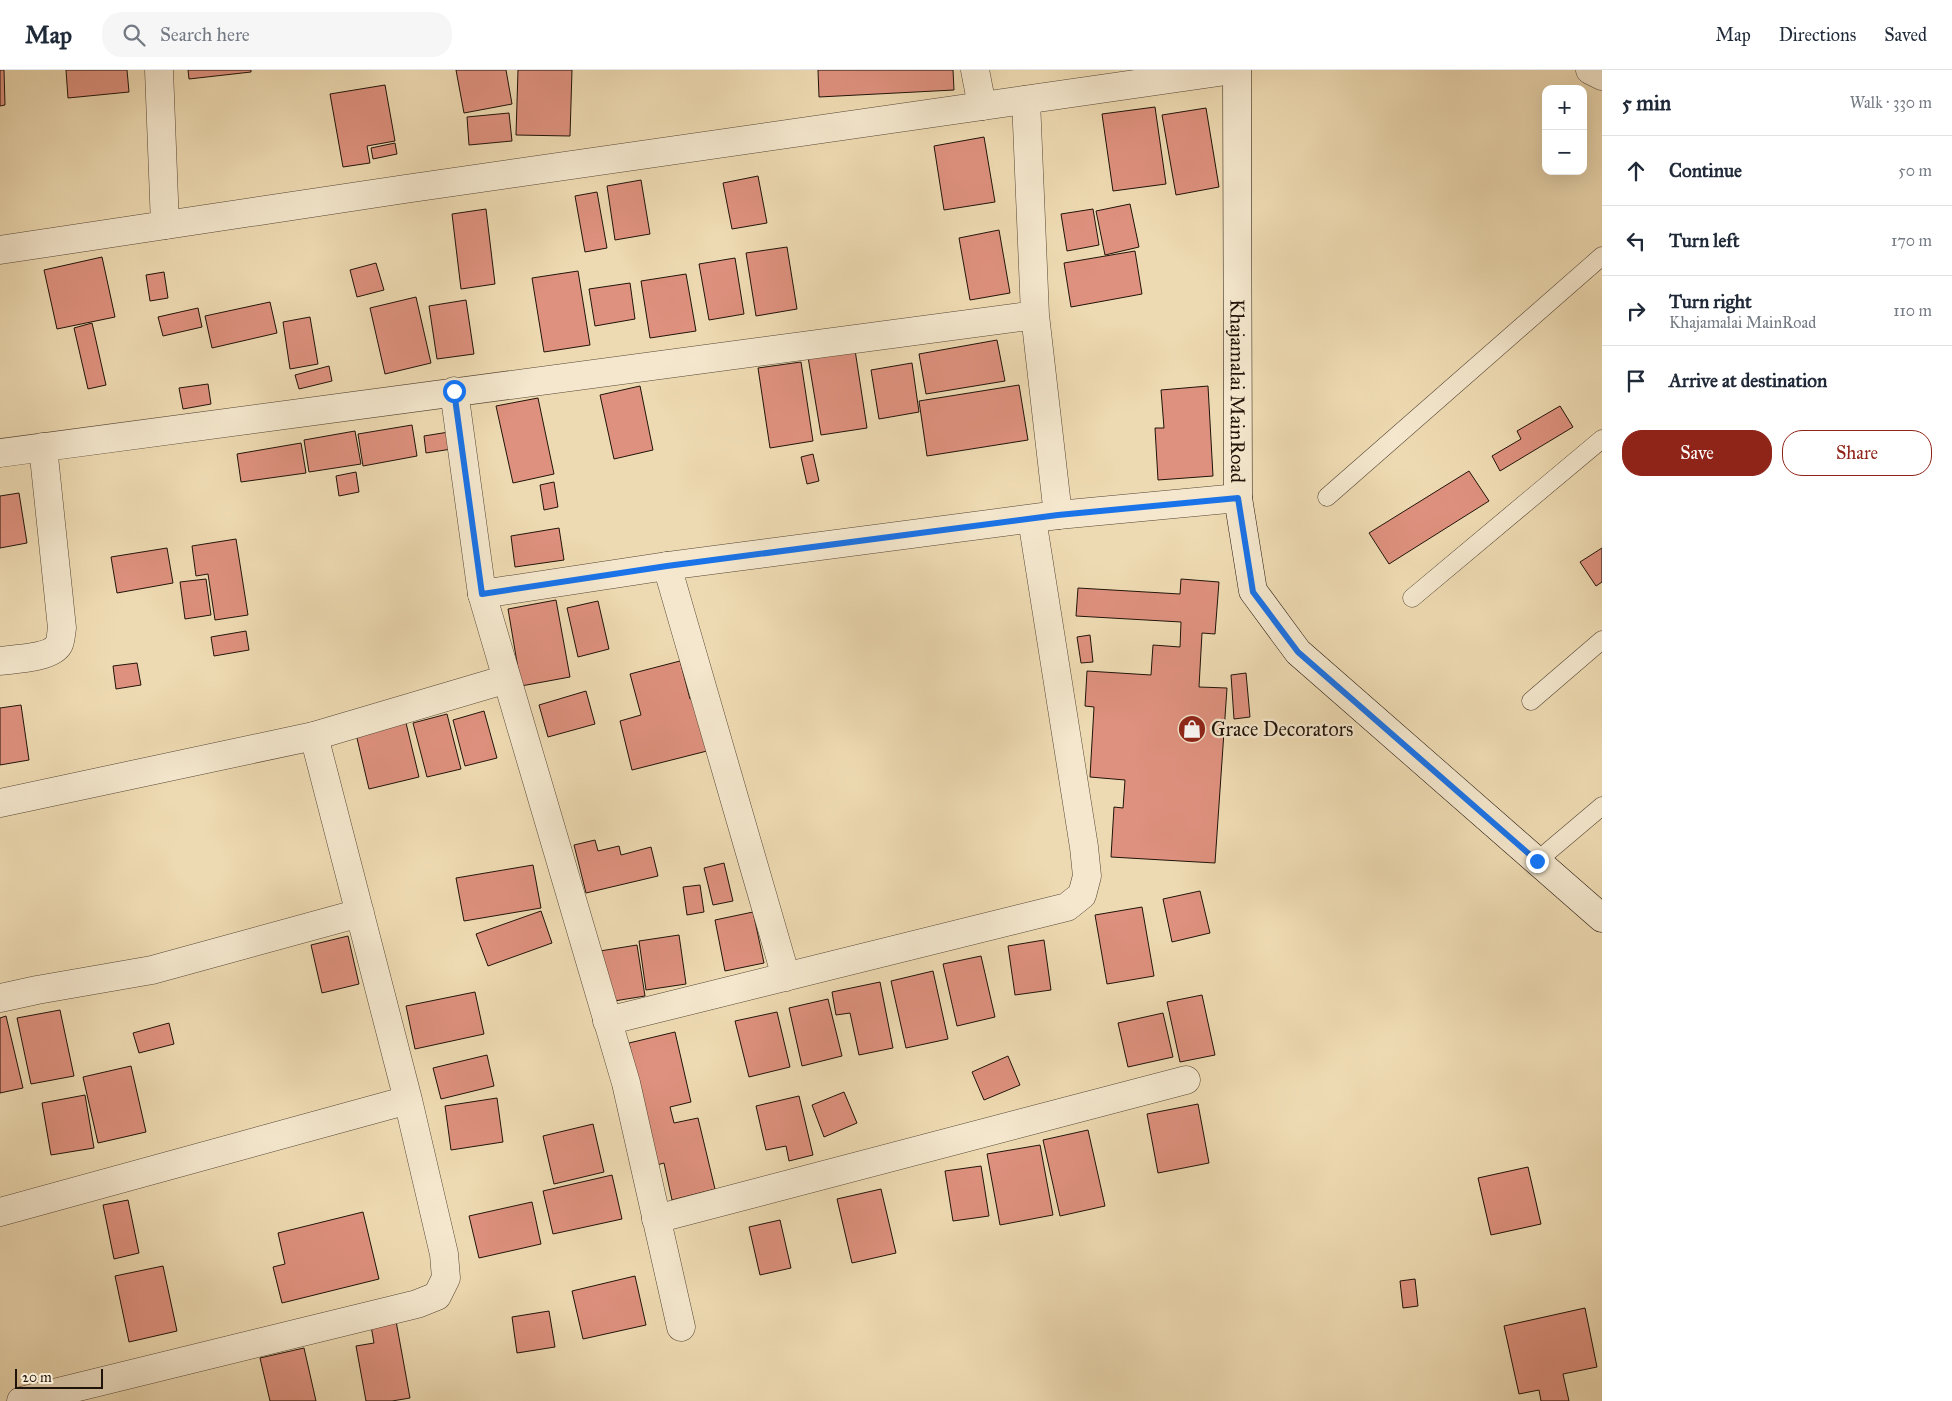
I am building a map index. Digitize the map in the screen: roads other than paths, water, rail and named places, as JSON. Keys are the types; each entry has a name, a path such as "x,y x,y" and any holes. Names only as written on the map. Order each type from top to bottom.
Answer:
{"street":[{"path":"159,70 165,225"},
{"path":"975,70 982,106"},
{"path":"0,250 405,189 1233,70"},
{"name":"Khajamalai MainRoad","path":"1237,70 1238,498 1253,592 1298,652 1602,918"},
{"path":"1590,70 1602,76"},
{"path":"1026,100 1035,315 1058,515"},
{"path":"0,453 1035,315"},
{"path":"454,391 482,594 626,1083 680,1327"},
{"path":"0,661 31,657 50,652 59,645 62,628 43,447"},
{"path":"482,594 667,566 1058,515 1238,498"},
{"path":"607,1020 1067,907 1082,895 1087,876 1084,847 1032,519"},
{"path":"667,566 786,977"},
{"path":"0,803 314,736 507,679"},
{"path":"21,1401 417,1304 437,1296 446,1278 444,1254 408,1100 314,736"},
{"path":"0,998 152,970 360,913"},
{"path":"656,1219 1186,1080"},
{"path":"0,1212 408,1100"}],"lane":[{"path":"1327,497 1602,256"},
{"path":"1412,598 1602,439"},
{"path":"1531,701 1602,640"},
{"path":"1537,861 1602,806"}],"place":[{"name":"Grace Decorators","path":"1192,729"}]}
